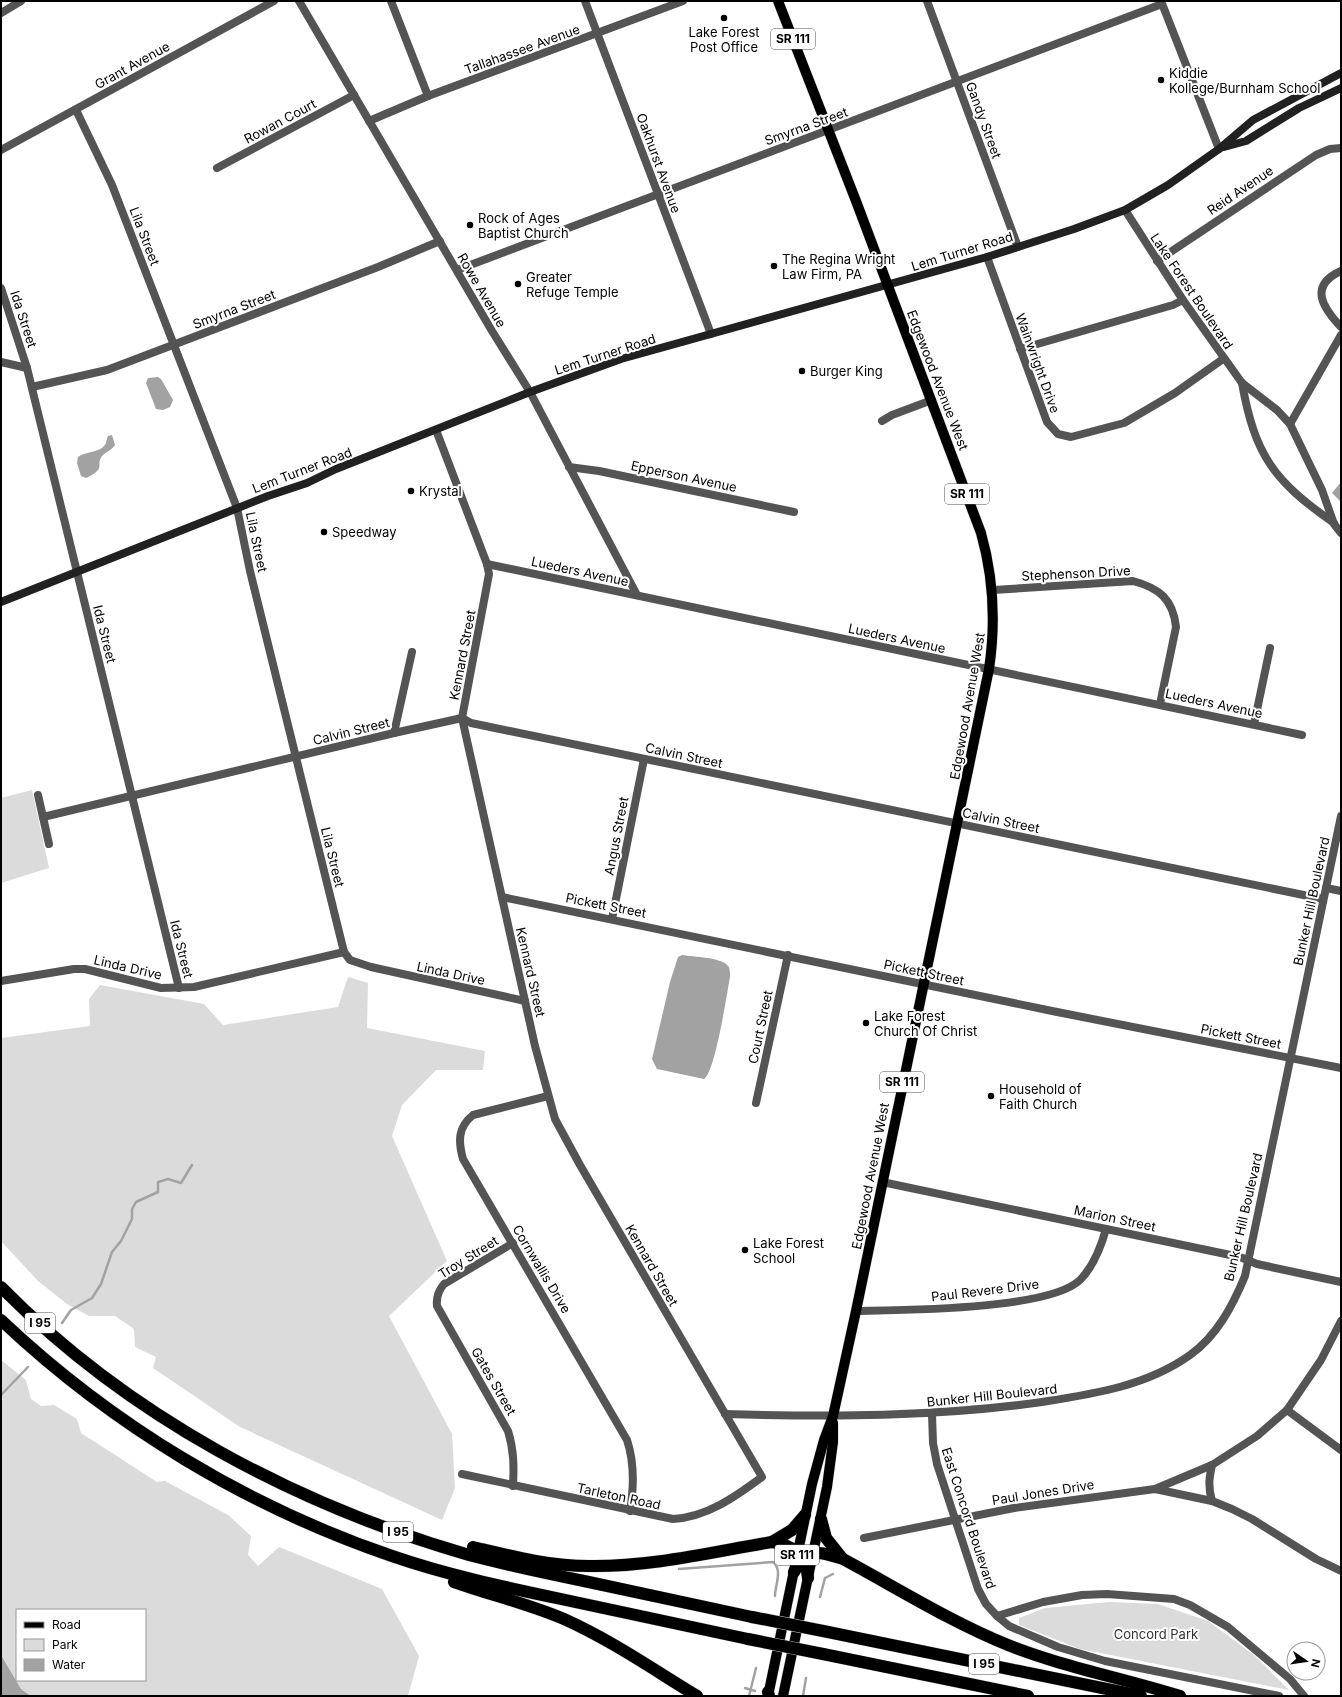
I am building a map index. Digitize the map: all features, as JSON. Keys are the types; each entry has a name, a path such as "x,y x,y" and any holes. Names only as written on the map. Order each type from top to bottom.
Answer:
{"highway":[{"name":"I 95","path":"1,1287 73,1352 120,1388 177,1426 223,1454 275,1481 331,1507 385,1528 442,1547 500,1563 752,1617 1141,1696"},
{"name":"I 95","path":"1,1320 47,1361 94,1398 168,1449 219,1479 272,1506 390,1556 496,1585 748,1639 1028,1696"},
{"path":"772,1542 792,1530 806,1515"},
{"path":"821,1519 826,1538 843,1559"},
{"path":"385,1528 533,1561 589,1566 642,1564 772,1542 787,1545 805,1554 822,1552 843,1559 975,1630 1008,1644 1039,1656 1180,1696"},
{"path":"794,1572 805,1554"},
{"path":"805,1554 808,1578"},
{"path":"390,1556 443,1579 536,1608 566,1620 602,1639 697,1696"}],"main road":[{"name":"Edgewood Avenue West","path":"778,1 932,400 981,533 988,556 993,590 993,640 989,669 856,1311 833,1416 818,1462 806,1515 805,1554"},
{"name":"Lem Turner Road","path":"1,602 277,492 307,483 336,469 530,392 621,359 987,258 1125,210 1168,185 1220,149 1253,120 1341,74"},
{"name":"Lem Turner Road","path":"1220,149 1246,141 1299,108 1341,88"},
{"name":"Edgewood Avenue West","path":"805,1554 821,1519 831,1463 833,1416"},
{"name":"SR 111","path":"768,1695 794,1572"},
{"name":"SR 111","path":"783,1696 808,1578"}],"street":[{"path":"1,13 21,1"},
{"name":"Grant Avenue","path":"1,150 274,1"},
{"name":"Rowe Avenue","path":"299,1 530,392 637,595"},
{"path":"391,1 428,96"},
{"name":"Oakhurst Avenue","path":"585,1 710,334"},
{"name":"Tallahassee Avenue","path":"369,121 428,96 598,34 683,1"},
{"name":"Gandy Street","path":"927,1 958,81 1018,247"},
{"path":"1162,3 1220,149"},
{"name":"Smyrna Street","path":"457,270 1162,3"},
{"name":"Rowan Court","path":"217,168 354,95"},
{"name":"Lila Street","path":"76,110 112,186 237,508 250,571 344,952"},
{"name":"Reid Avenue","path":"1157,261 1305,162 1330,149 1341,149"},
{"name":"Lake Forest Boulevard","path":"1125,210 1157,261 1223,359 1242,383 1277,410 1290,424 1322,490 1334,524 1341,534"},
{"name":"Smyrna Street","path":"32,387 100,372 378,267 440,241"},
{"name":"Wainwright Drive","path":"987,258 1047,422 1058,434 1071,437 1124,423 1175,393 1223,359"},
{"path":"1341,271 1329,277 1324,284 1321,293 1322,302 1327,312 1341,327"},
{"name":"Ida Street","path":"1,288 32,387 179,988"},
{"path":"1020,349 1173,305 1183,300"},
{"path":"1290,424 1341,335"},
{"path":"1,362 27,368"},
{"name":"Lake Forest Boulevard","path":"1242,383 1246,409 1257,442 1268,464 1304,502 1334,524"},
{"path":"882,421 892,415 932,400"},
{"name":"Kennard Street","path":"436,430 488,564 489,584 463,706 462,718 525,1001 548,1096 563,1134 580,1165 762,1477"},
{"name":"Epperson Avenue","path":"569,467 599,471 794,512"},
{"name":"Lueders Avenue","path":"488,564 1302,735"},
{"name":"Stephenson Drive","path":"993,590 1133,581 1147,584 1158,591 1168,601 1174,614 1176,627 1160,704"},
{"path":"1254,724 1270,648"},
{"path":"394,733 412,652"},
{"name":"Calvin Street","path":"43,817 462,718 471,723 1324,899"},
{"name":"Angus Street","path":"612,919 644,759"},
{"path":"38,795 49,844"},
{"name":"Bunker Hill Boulevard","path":"725,1414 833,1416 932,1414 991,1409 1072,1397 1128,1385 1152,1376 1191,1355 1218,1327 1236,1297 1244,1276 1341,816"},
{"path":"1326,888 1341,891"},
{"name":"Pickett Street","path":"502,897 1341,1068"},
{"name":"Linda Drive","path":"1,981 74,969 85,969 161,988 179,988 224,981 344,952 350,960 371,968 525,1001"},
{"name":"Court Street","path":"756,1103 788,955"},
{"name":"Cornwallis Drive","path":"548,1096 473,1115 466,1121 460,1136 459,1145 463,1159 627,1440 632,1455 634,1474 630,1511"},
{"name":"Marion Street","path":"882,1182 1240,1257 1257,1264 1341,1282"},
{"name":"Paul Revere Drive","path":"856,1311 935,1309 1005,1302 1050,1295 1068,1288 1080,1280 1096,1256 1106,1229"},
{"name":"Troy Street","path":"437,1294 444,1284 513,1243"},
{"name":"Gates Street","path":"437,1294 437,1306 508,1431 512,1443 514,1462 513,1486"},
{"name":"Paul Jones Drive","path":"864,1538 956,1518 1014,1508 1155,1489 1212,1465 1257,1436 1287,1410 1321,1360 1341,1322"},
{"path":"1287,1410 1341,1450"},
{"name":"East Concord Boulevard","path":"932,1414 933,1443 937,1464 956,1518 978,1589 986,1604 997,1616 1021,1632 1081,1655 1279,1696"},
{"path":"1212,1465 1209,1478 1209,1490 1212,1501"},
{"name":"Tarleton Road","path":"462,1474 673,1519 694,1516 724,1502 762,1477"},
{"name":"Paul Jones Drive","path":"1155,1489 1212,1501 1252,1519 1316,1559 1341,1571"},
{"path":"997,1616 1042,1602 1082,1595 1107,1594 1174,1599 1190,1605 1228,1627 1290,1679 1304,1696"}],"green space":[{"path":"32,790 49,868 1,883 1,798"},
{"path":"348,977 368,983 367,1028 485,1051 483,1070 436,1070 402,1105 392,1136 447,1261 389,1316 452,1434 455,1488 442,1520 240,1427 153,1368 156,1357 135,1347 134,1329 115,1316 89,1316 67,1304 38,1281 1,1241 1,1038 90,1026 89,999 100,985 204,1004 223,1025 338,1007"},
{"path":"1,1360 26,1380 31,1399 41,1406 54,1405 77,1419 81,1433 157,1482 165,1481 228,1515 251,1536 248,1555 258,1566 279,1547 382,1589 419,1656 408,1696 31,1696 21,1689 16,1681 146,1681 146,1609 16,1609 16,1680 1,1655"},
{"name":"Concord Park","path":"1109,1602 1158,1604 1208,1621 1254,1655 1289,1690 1080,1649 1019,1625 1019,1618 1045,1608"}],"water":[{"path":"158,377 161,379 173,400 170,407 163,410 156,409 146,383 148,378"},
{"path":"112,435 115,445 101,458 97,472 86,478 81,476 77,463 78,457 102,448 106,444 108,436"},
{"path":"1341,482 1341,502 1332,493"},
{"path":"682,955 721,961 730,969 730,977 716,1048 708,1074 704,1079 657,1069 652,1059 670,982 678,957"},
{"path":"1,1655 21,1689 31,1696 1,1696"}],"waterway":[{"path":"62,1323 71,1310 92,1298 101,1284 112,1252 121,1241 132,1219 132,1209 136,1202 158,1192 158,1182 168,1179 181,1183 192,1165"},
{"path":"1,1395 28,1367"},
{"path":"679,1569 773,1562 778,1569 775,1596"},
{"path":"820,1597 825,1578 833,1574"},
{"path":"749,1696 756,1668"},
{"path":"803,1696 806,1678"},
{"path":"745,1688 755,1691"}],"place":[{"name":"Lake Forest Post Office","path":"724,18"},
{"name":"Kiddie Kollege/Burnham School","path":"1161,80"},
{"name":"Rock of Ages Baptist Church","path":"470,225"},
{"name":"The Regina Wright Law Firm, PA","path":"774,266"},
{"name":"Greater Refuge Temple","path":"518,284"},
{"name":"Burger King","path":"802,371"},
{"name":"Krystal","path":"411,491"},
{"name":"Speedway","path":"324,532"},
{"name":"Lake Forest Church Of Christ","path":"866,1023"},
{"name":"Household of Faith Church","path":"991,1096"},
{"name":"Lake Forest School","path":"745,1250"}]}
